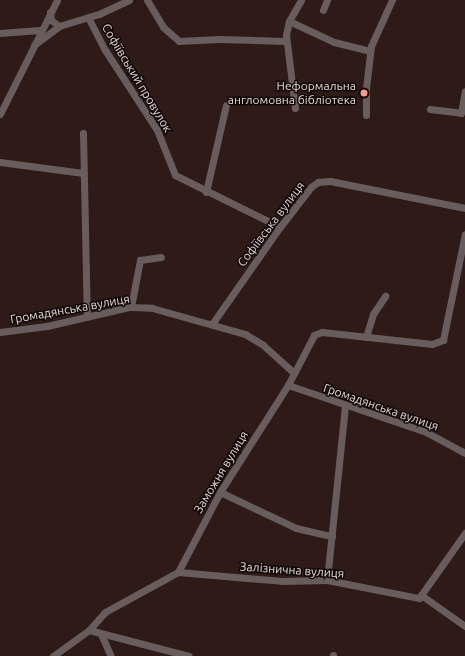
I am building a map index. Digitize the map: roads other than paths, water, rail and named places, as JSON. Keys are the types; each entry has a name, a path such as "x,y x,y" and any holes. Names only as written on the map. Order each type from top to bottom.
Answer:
{"street":[{"path":"0,114 40,30 57,0"},
{"path":"32,46 59,26 88,17 128,0"},
{"path":"146,0 163,27 179,42 218,39 286,41"},
{"path":"295,108 286,41 289,21 301,0"},
{"path":"323,10 327,0"},
{"path":"366,115 366,88 370,51 392,0"},
{"path":"50,12 52,20 59,26"},
{"name":"Софіївський провулок","path":"88,17 105,50 157,130 172,171 179,179 280,227"},
{"path":"289,21 334,42 370,51"},
{"path":"0,33 40,30"},
{"path":"430,109 460,113 465,91"},
{"path":"206,192 226,105"},
{"path":"83,133 87,317"},
{"path":"0,162 83,173"},
{"name":"Софіївська вулиця","path":"212,324 280,227 311,187 322,181 465,208"},
{"path":"384,296 373,314 366,337 432,344 443,340 465,234"},
{"path":"132,307 140,260 161,257"},
{"name":"Громадянська вулиця","path":"0,332 87,317 132,307 152,308 212,324 253,338 294,373"},
{"name":"Заможня вулиця","path":"178,572 220,492 288,385 316,333 322,332 366,337"},
{"name":"Громадянська вулиця","path":"288,385 435,436 465,453"},
{"path":"327,580 345,406"},
{"path":"220,492 296,528 332,536"},
{"path":"465,532 421,595 465,626"},
{"path":"53,656 88,630 105,612 178,572"},
{"name":"Залізнична вулиця","path":"178,572 282,581 327,580 419,598 421,595"},
{"path":"88,630 189,656"},
{"path":"101,634 111,656"}],"place":[{"name":"Неформальна англомовна бібліотека","path":"364,93"}]}
